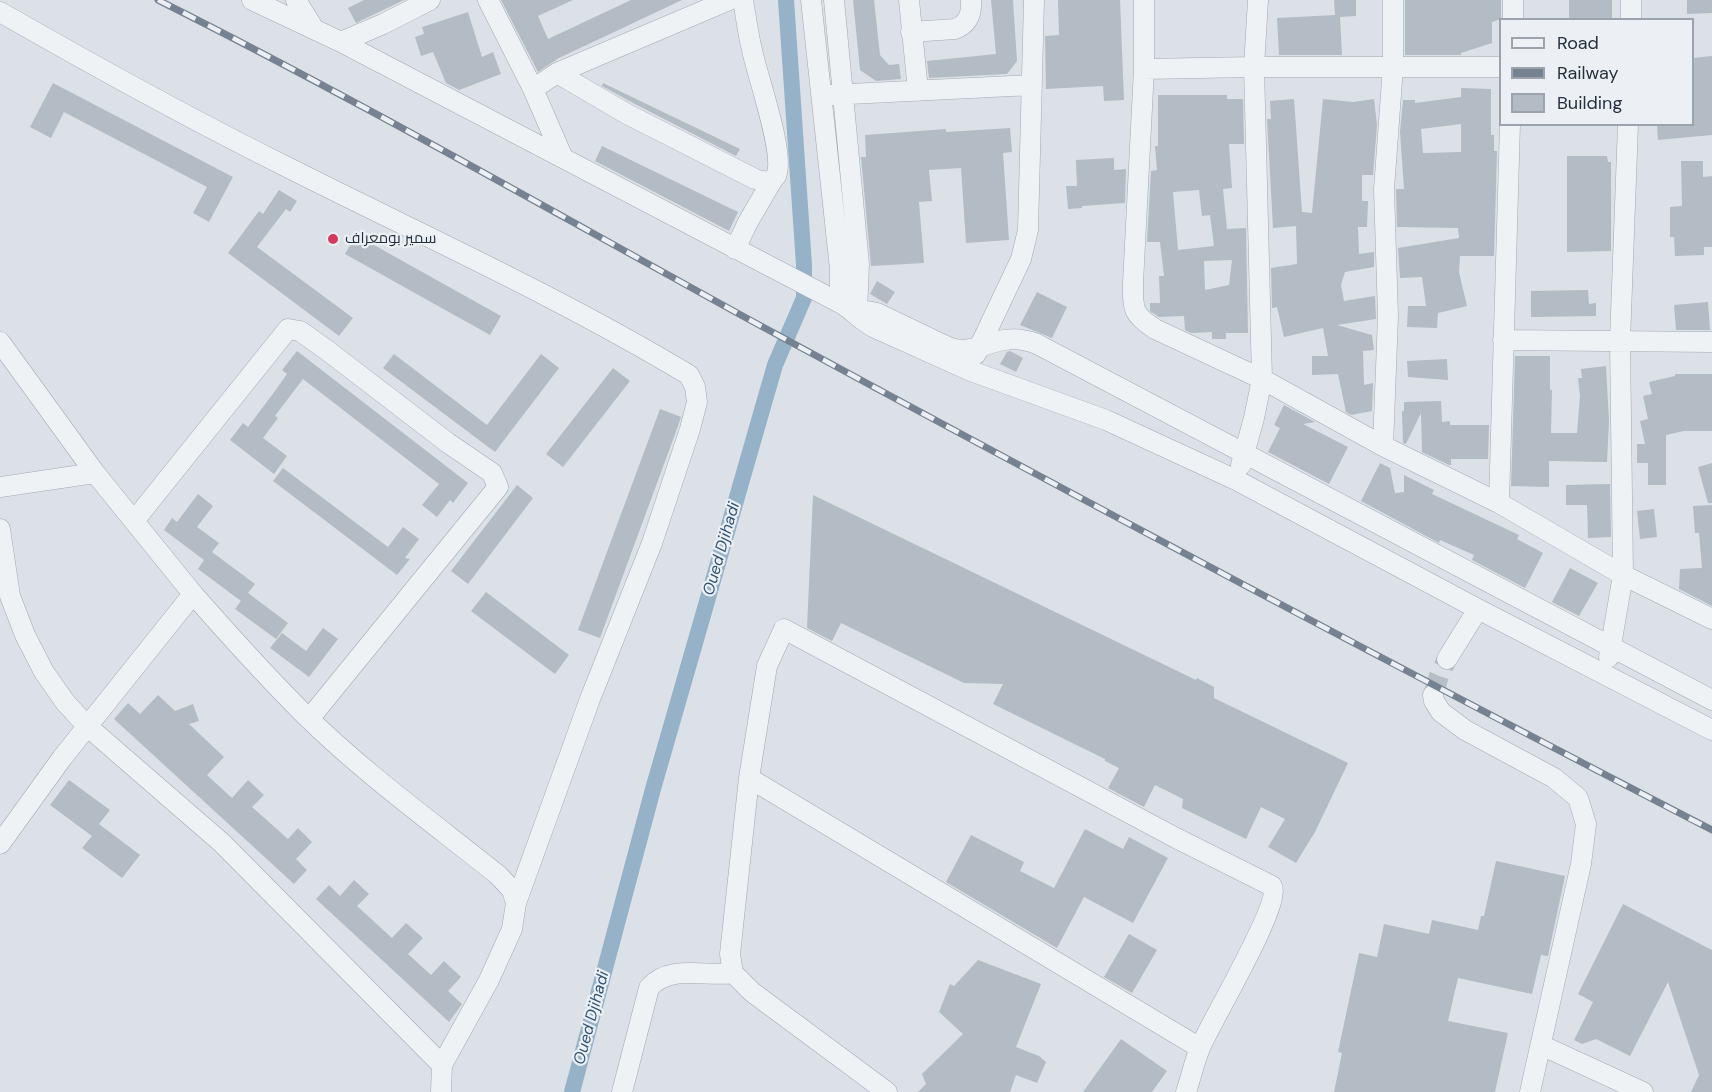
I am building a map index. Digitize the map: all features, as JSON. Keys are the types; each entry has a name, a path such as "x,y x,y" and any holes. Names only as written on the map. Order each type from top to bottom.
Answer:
{"street":[{"path":"252,0 341,42 791,277 840,303 875,328 971,370 1106,420 1236,480 1712,730"},
{"path":"296,0 314,29"},
{"path":"341,42 430,0"},
{"path":"488,0 533,89 563,158"},
{"path":"533,89 557,73 729,0"},
{"path":"735,249 748,222 777,174 776,145 752,51 743,0"},
{"path":"810,0 840,269 840,303"},
{"path":"834,0 859,264 840,303"},
{"path":"909,0 918,91"},
{"path":"911,32 961,27 966,23 972,9 971,0"},
{"path":"971,370 979,347 1021,259 1028,230 1034,0"},
{"path":"1144,0 1144,69 1133,271 1133,302 1139,318 1155,329 1262,379 1383,446 1499,503 1623,575 1712,620"},
{"path":"1236,480 1245,453 1262,379 1254,67 1258,0"},
{"path":"1383,446 1388,316 1384,189 1393,67 1393,0"},
{"path":"1513,0 1513,18"},
{"path":"1631,0 1631,18"},
{"path":"0,12 101,69 279,163 607,328 689,375 695,387 697,402 690,429 652,543 590,699 516,903 512,929 489,980 442,1065 441,1092"},
{"path":"1144,69 1499,67"},
{"path":"557,73 689,147 755,179 766,182 773,179"},
{"path":"821,96 1032,85"},
{"path":"1499,503 1510,126"},
{"path":"1605,673 1623,575 1620,341 1628,126"},
{"path":"840,303 877,313 954,349 966,350 1005,339 1027,340 1037,344 1712,700"},
{"path":"134,521 288,329 300,331 319,344 448,443 492,473 498,487 309,719"},
{"path":"1503,340 1712,342"},
{"path":"0,342 95,473 193,594 309,719 359,765 498,875 512,890 516,903"},
{"path":"0,486 95,473"},
{"path":"0,529 10,596 25,635 44,672 65,702 87,726 222,843 442,1065"},
{"path":"0,844 87,726 193,594"},
{"path":"1448,659 1478,609"},
{"path":"887,1092 752,992 733,973 730,954 749,778 767,666 784,629 1176,838 1272,886 1273,897 1261,928 1200,1048 1186,1092"},
{"path":"1433,695 1441,712 1465,730 1554,778 1578,798 1586,824 1581,864 1530,1092"},
{"path":"749,778 1200,1048"},
{"path":"621,1092 649,988 656,979 671,974 733,973"},
{"path":"1541,1045 1642,1092"}],"building":[{"path":"364,0 404,0 356,23 348,8"},
{"path":"501,0 573,0 538,16 548,39 631,0 682,0 559,58 538,72"},
{"path":"853,0 874,0 880,55 889,65 899,64 901,79 876,81 860,70"},
{"path":"991,0 1013,0 1017,61 1007,74 929,78 927,61 996,54"},
{"path":"1058,0 1120,0 1124,100 1104,101 1103,86 1046,89 1045,36 1059,35"},
{"path":"1334,0 1356,0 1356,16 1340,17 1342,55 1279,55 1277,18 1335,15"},
{"path":"1405,0 1501,0 1501,18 1492,22 1492,43 1461,53 1461,55 1405,55"},
{"path":"1569,0 1612,0 1612,18 1569,18"},
{"path":"1687,0 1712,0 1712,13 1687,14"},
{"path":"468,12 482,57 493,52 501,74 459,90 446,83 433,52 421,56 415,37 424,34 422,27"},
{"path":"1712,56 1712,135 1658,140 1657,126 1694,126 1694,58"},
{"path":"53,83 233,177 209,222 193,213 207,187 64,112 51,138 30,127"},
{"path":"603,83 740,149 736,156 602,86"},
{"path":"1461,88 1491,89 1491,135 1494,135 1494,151 1497,151 1494,256 1460,256 1459,272 1467,306 1438,313 1437,328 1407,327 1408,306 1426,306 1422,277 1400,278 1398,248 1459,238 1458,228 1397,227 1396,189 1404,189 1400,132 1403,100 1415,100 1415,103 1461,97","holes":["1461,124 1461,152 1423,153 1421,129"]},
{"path":"1158,95 1227,95 1227,99 1243,99 1244,144 1229,144 1232,188 1223,189 1227,229 1246,228 1248,333 1226,333 1226,339 1212,339 1212,332 1191,333 1185,330 1184,316 1159,317 1150,311 1150,303 1160,303 1159,276 1164,276 1160,242 1147,242 1151,171 1157,170 1155,146 1158,146","holes":["1199,190 1202,216 1210,215 1214,246 1178,250 1173,192","1232,260 1229,285 1205,290 1204,261"]},
{"path":"1294,99 1302,212 1312,213 1323,99 1353,102 1374,99 1377,125 1373,175 1362,175 1362,201 1368,201 1367,227 1358,227 1359,254 1374,252 1374,267 1345,272 1341,285 1344,301 1375,296 1376,319 1337,325 1372,335 1374,350 1363,351 1364,385 1373,383 1372,411 1351,415 1346,412 1338,374 1312,375 1312,356 1328,356 1323,328 1284,337 1277,307 1272,308 1271,268 1297,264 1296,226 1273,228 1267,119 1271,119 1270,101"},
{"path":"1010,128 1012,152 1003,153 1009,240 966,243 961,168 929,170 932,201 919,202 924,263 871,266 861,157 866,157 865,135 946,129 946,132"},
{"path":"602,146 738,212 729,231 595,161"},
{"path":"1567,156 1607,156 1608,162 1611,162 1611,251 1567,252"},
{"path":"1114,158 1114,170 1126,169 1125,203 1068,209 1066,186 1077,186 1076,160"},
{"path":"1681,161 1703,161 1703,177 1712,176 1712,247 1704,247 1704,255 1675,256 1674,237 1670,237 1670,207 1682,206"},
{"path":"279,190 297,201 290,212 286,209 257,247 353,318 339,336 228,253 259,211 263,214"},
{"path":"356,235 501,316 490,335 345,254"},
{"path":"877,281 895,292 887,304 870,294"},
{"path":"1588,290 1589,304 1596,303 1596,316 1531,317 1531,291"},
{"path":"1037,292 1067,307 1052,338 1020,325"},
{"path":"1708,302 1710,330 1676,330 1674,305"},
{"path":"297,351 468,483 453,503 450,500 437,517 422,505 439,484 303,379 275,416 278,418 263,438 287,456 274,474 230,440 243,423 248,427 287,374 282,370"},
{"path":"1010,351 1023,358 1016,372 1000,364"},
{"path":"394,354 487,425 541,354 559,368 495,452 383,368"},
{"path":"1515,356 1550,356 1551,433 1577,433 1580,396 1578,378 1582,378 1581,369 1606,366 1609,421 1607,462 1549,461 1549,487 1511,486"},
{"path":"1447,359 1448,380 1408,377 1407,361"},
{"path":"613,368 630,381 563,467 546,454"},
{"path":"1675,374 1712,374 1712,431 1684,431 1666,435 1666,485 1648,485 1648,463 1637,463 1637,444 1645,444 1640,421 1648,419 1643,396 1652,394 1649,382 1675,376"},
{"path":"1441,401 1442,422 1450,421 1450,425 1489,425 1488,459 1451,459 1451,465 1449,465 1422,452 1421,413 1406,444 1403,443 1404,402"},
{"path":"1284,405 1315,422 1303,424 1348,447 1329,484 1268,452 1280,428 1274,425"},
{"path":"660,409 681,417 600,638 578,630"},
{"path":"1380,463 1390,468 1395,493 1404,492 1404,475 1434,490 1432,494 1519,535 1517,539 1543,553 1525,588 1472,560 1474,555 1440,540 1439,543 1361,501"},
{"path":"1712,463 1712,503 1708,503 1698,467"},
{"path":"283,468 388,547 403,527 419,539 405,558 410,559 397,575 273,481"},
{"path":"1610,484 1611,537 1588,538 1587,505 1566,505 1566,485"},
{"path":"517,485 533,498 468,584 451,571"},
{"path":"198,494 213,506 197,527 219,543 212,552 255,584 248,593 288,623 276,639 235,609 241,601 198,569 204,560 164,530 172,518 177,522"},
{"path":"813,495 1196,680 1197,678 1214,687 1214,698 1348,763 1315,832 1296,863 1268,847 1285,819 1261,807 1246,839 1182,808 1183,799 1155,785 1144,807 1108,788 1119,768 993,704 1003,684 964,683 841,623 832,641 807,628"},
{"path":"1712,505 1712,606 1679,589 1680,569 1702,568 1699,533 1695,533 1693,506"},
{"path":"1654,509 1657,537 1640,539 1637,511"},
{"path":"1570,568 1598,583 1579,616 1552,602"},
{"path":"486,592 569,655 555,674 471,611"},
{"path":"323,628 338,639 309,677 270,648 282,633 306,651"},
{"path":"158,695 175,711 193,704 199,721 189,724 224,757 207,775 232,798 248,780 264,795 252,807 288,839 298,828 312,842 296,859 307,870 294,884 114,719 128,703 140,714"},
{"path":"69,780 110,810 99,824 140,855 122,878 82,848 92,836 50,805"},
{"path":"1085,829 1123,849 1129,837 1168,858 1133,923 1084,897 1057,948 946,882 971,835 1024,862 1020,871 1054,888"},
{"path":"1496,861 1565,876 1548,956 1541,955 1532,994 1458,978 1448,1021 1508,1033 1495,1092 1334,1092 1342,1053 1338,1052 1359,953 1377,957 1384,924 1429,934 1432,920 1478,930 1481,916 1484,916"},
{"path":"354,880 369,894 357,906 392,938 406,923 423,938 408,954 431,975 444,961 461,977 448,991 462,1004 449,1022 316,899 329,885 340,896"},
{"path":"1623,904 1712,950 1712,1092 1691,1092 1699,1075 1668,982 1630,1056 1596,1039 1582,1044 1574,1040 1593,1002 1578,994"},
{"path":"1129,934 1157,950 1132,993 1104,977"},
{"path":"978,960 1041,984 1016,1047 1039,1056 1046,1062 1037,1083 1016,1075 1010,1092 918,1092 926,1084 922,1074 963,1034 939,1012 950,984 954,986"},
{"path":"1121,1039 1167,1071 1152,1092 1083,1092"}],"waterway":[{"name":"Oued Djihadi","path":"572,1092 653,789 775,365 804,298 804,265 786,0"}],"tunnel":[{"path":"1433,695 1447,659"}],"railway":[{"path":"158,0 381,117 750,320 1109,513 1712,830"}],"place":[{"name":"سمير بومعراف","path":"333,239"}]}
